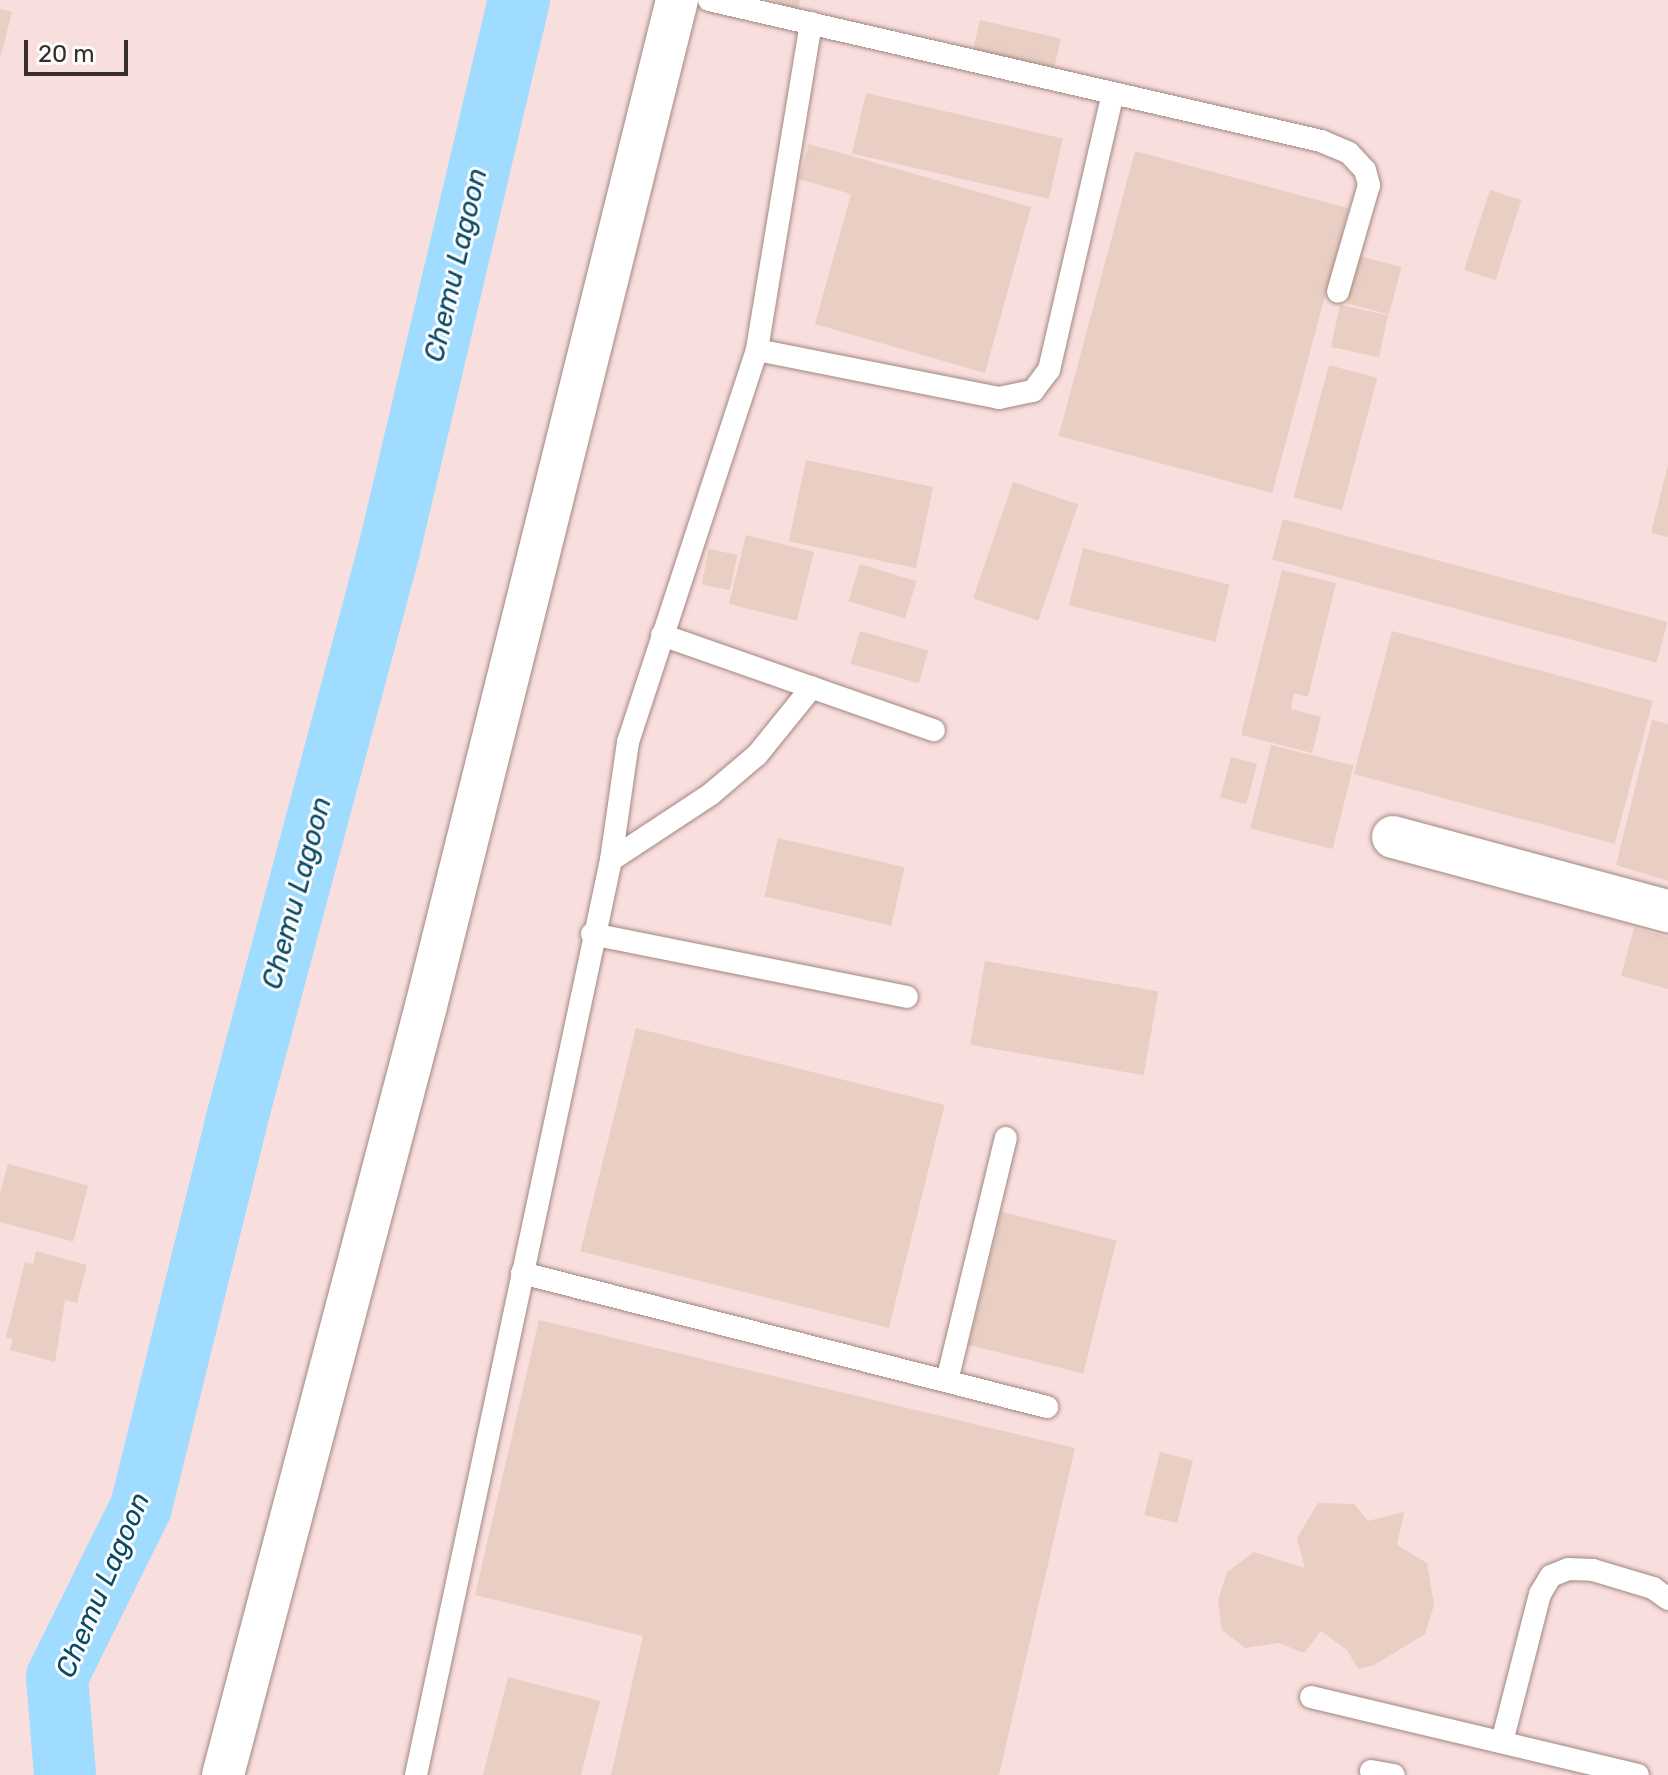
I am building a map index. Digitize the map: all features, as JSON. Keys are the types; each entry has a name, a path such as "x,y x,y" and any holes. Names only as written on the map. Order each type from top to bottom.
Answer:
{"street":[{"path":"223,1775 426,1006 677,0"},
{"path":"1393,837 1668,911"}],"lane":[{"path":"709,0 1321,141 1349,153 1365,170 1369,185 1338,292"},
{"path":"416,1775 592,934 611,860 628,742 757,350 811,23"},
{"path":"757,350 999,398 1033,391 1049,370 1113,93"},
{"path":"662,635 934,730"},
{"path":"611,860 723,784 757,755 812,687"},
{"path":"592,934 907,997"},
{"path":"947,1381 1006,1138"},
{"path":"522,1273 1047,1407"},
{"path":"1502,1742 1540,1594 1551,1576 1568,1569 1593,1570 1653,1588 1668,1599"},
{"path":"1311,1697 1638,1775"},
{"path":"1371,1771 1394,1775"}],"shaded area":[{"path":"0,0 1668,0 1668,1775 0,1775"}],"building":[{"path":"771,0 800,0 798,10"},
{"path":"0,9 12,12 1,55 0,55"},
{"path":"980,20 1061,39 1053,73 972,54"},
{"path":"866,93 1063,138 1049,199 852,153"},
{"path":"809,144 1031,207 985,373 815,324 851,194 799,179"},
{"path":"1135,151 1348,208 1272,493 1059,436"},
{"path":"1490,190 1521,200 1495,280 1464,270"},
{"path":"1360,256 1402,267 1389,314 1347,303"},
{"path":"1340,305 1388,315 1379,357 1331,347"},
{"path":"1329,365 1377,378 1342,510 1294,497"},
{"path":"806,460 933,487 916,568 789,541"},
{"path":"1668,465 1668,537 1651,533"},
{"path":"1013,482 1078,504 1038,621 973,598"},
{"path":"1283,519 1667,622 1657,663 1272,560"},
{"path":"746,535 814,552 797,621 729,604"},
{"path":"1083,548 1230,585 1215,642 1069,605"},
{"path":"709,549 737,555 730,590 702,584"},
{"path":"860,564 916,581 905,619 849,601"},
{"path":"1282,570 1336,583 1308,697 1294,693 1291,709 1321,717 1312,753 1241,735"},
{"path":"860,631 928,651 919,683 851,664"},
{"path":"1392,631 1653,701 1614,844 1354,774"},
{"path":"1652,720 1668,724 1668,881 1616,865"},
{"path":"1271,745 1353,766 1333,849 1250,828"},
{"path":"1231,757 1257,764 1246,805 1220,798"},
{"path":"778,838 905,867 891,926 765,896"},
{"path":"1634,928 1668,937 1668,989 1621,976"},
{"path":"985,961 1158,992 1144,1075 970,1045"},
{"path":"636,1028 945,1105 889,1328 580,1251"},
{"path":"8,1164 88,1185 73,1242 0,1222 0,1194"},
{"path":"1002,1212 1116,1241 1083,1373 969,1345"},
{"path":"36,1251 87,1265 77,1303 65,1300 55,1362 10,1350 13,1339 6,1337 25,1262 33,1264"},
{"path":"539,1320 1075,1448 999,1775 611,1775 643,1636 475,1595"},
{"path":"1160,1452 1193,1460 1177,1523 1144,1515"},
{"path":"1318,1503 1354,1504 1368,1521 1404,1512 1397,1545 1427,1563 1434,1605 1425,1634 1374,1665 1358,1669 1347,1650 1321,1631 1304,1653 1279,1643 1245,1648 1222,1630 1218,1600 1227,1572 1254,1552 1305,1568 1297,1538"},
{"path":"508,1677 600,1701 581,1775 483,1775"}],"waterway":[{"name":"Chemu Lagoon","path":"65,1775 57,1677 141,1507 235,1126 389,550 519,0"}]}
